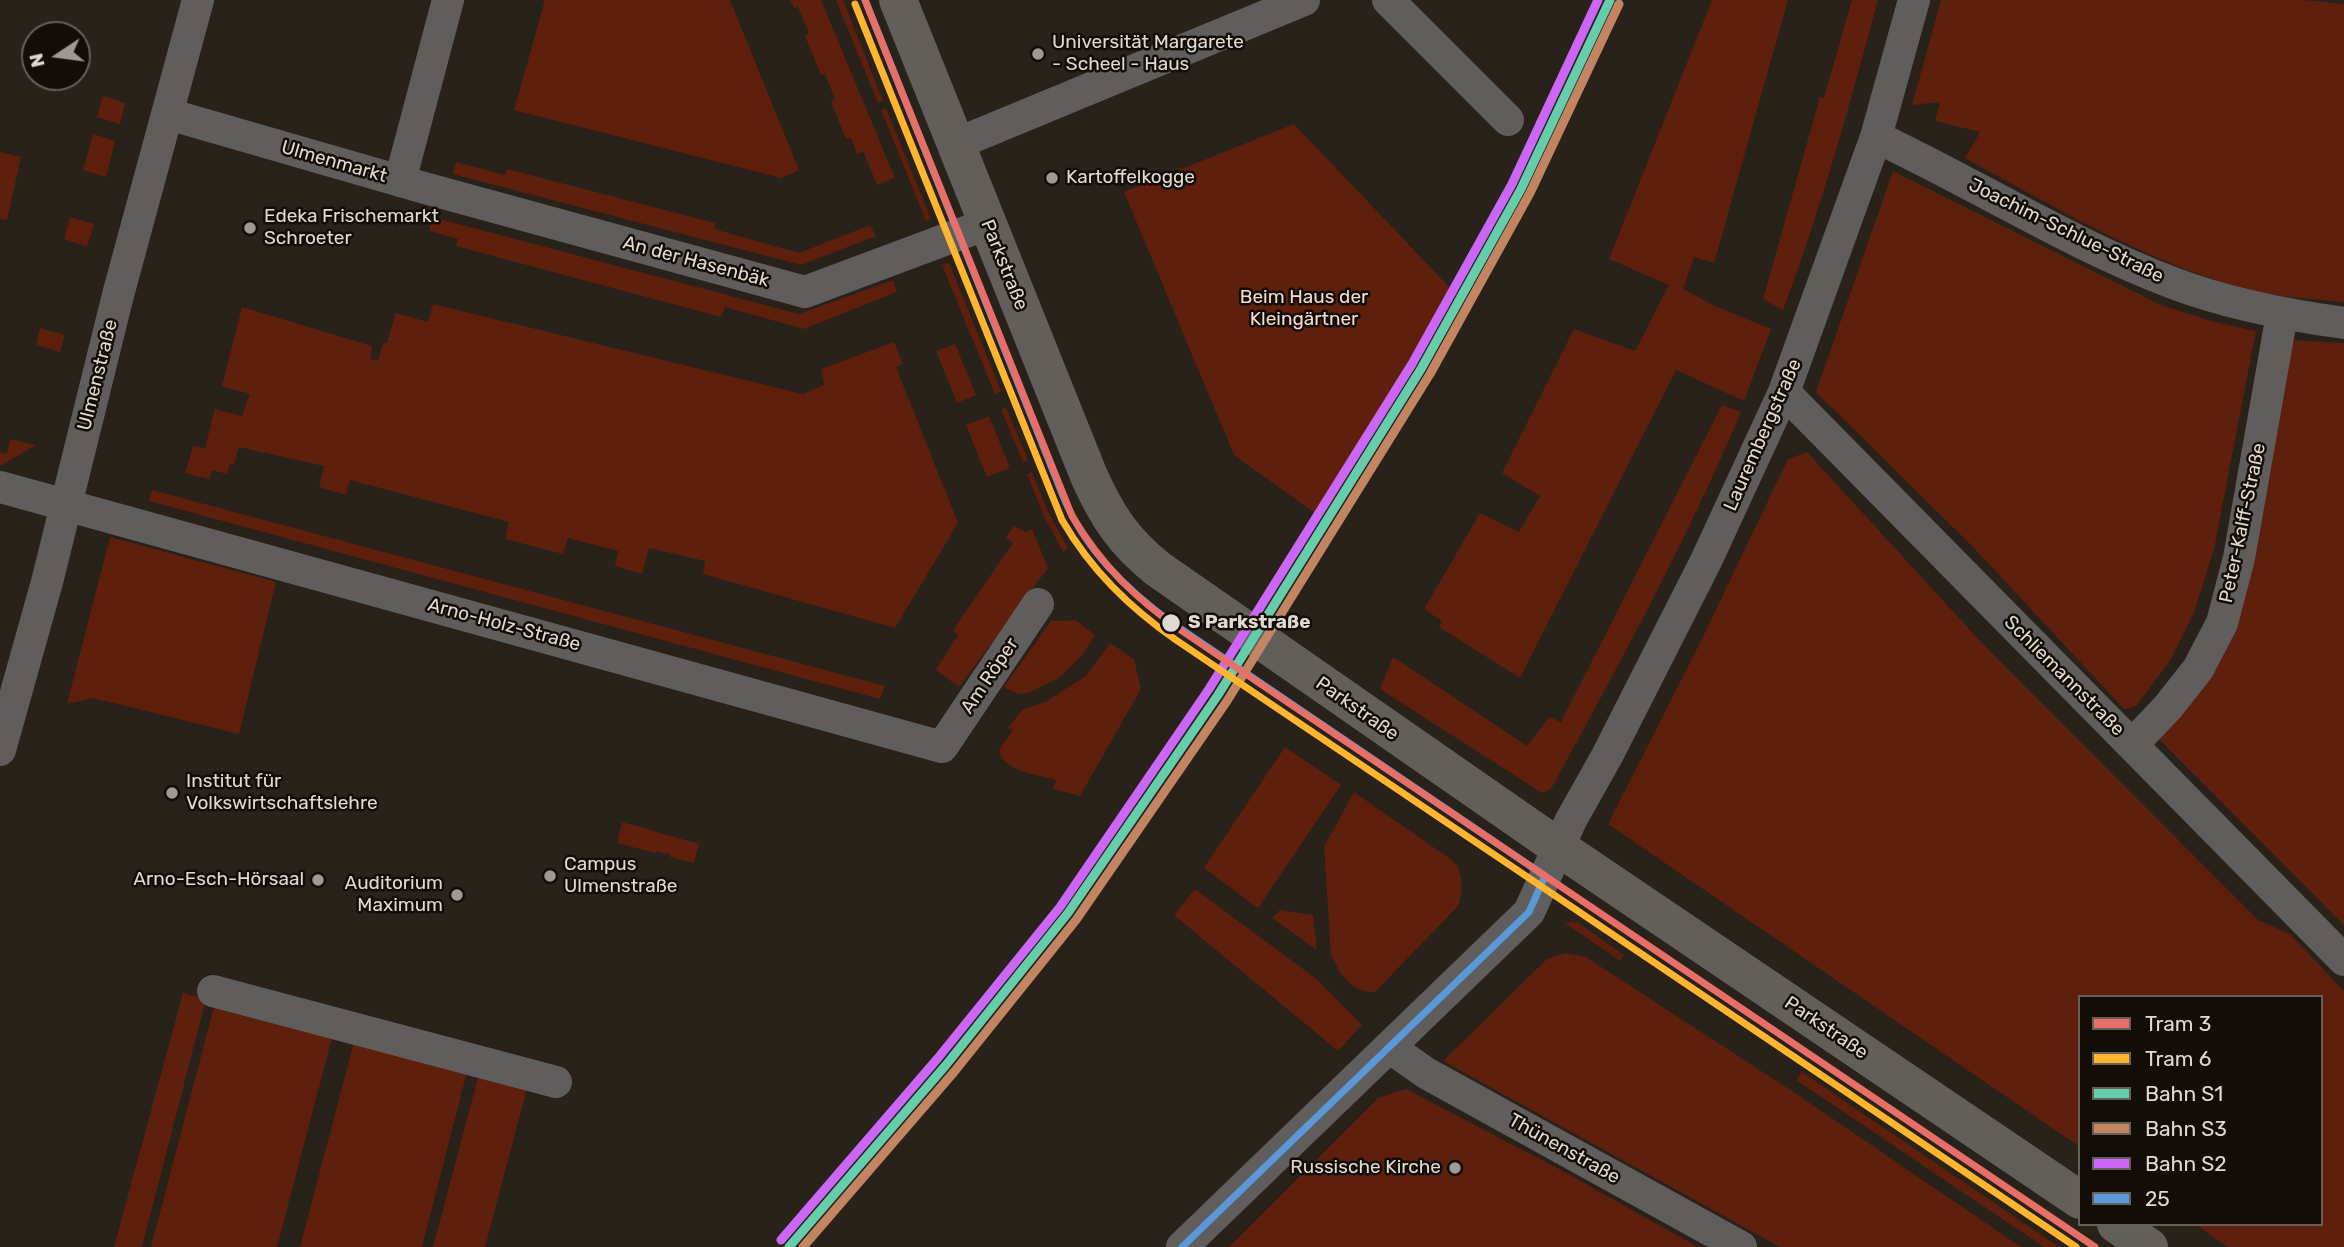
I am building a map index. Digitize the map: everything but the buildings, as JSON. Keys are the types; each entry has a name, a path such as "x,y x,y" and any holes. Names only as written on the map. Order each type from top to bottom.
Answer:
{"main road":[{"name":"Parkstraße","path":"898,0 1089,476 1111,520 1129,543 1158,569 1558,847 2078,1199"},
{"path":"2119,1226 2149,1247"}],"street":[{"name":"Ulmenstraße","path":"0,750 47,582 118,295 198,0"},
{"name":"Ulmenmarkt","path":"168,114 400,181 447,0"},
{"path":"956,144 1304,0"},
{"path":"1388,0 1508,120"},
{"name":"Laurembergstraße","path":"1182,1247 1529,912 1558,847 1706,561 1784,392 1876,137 1914,0"},
{"name":"Joachim-Schlue-Straße","path":"1876,137 2093,248 2174,283 2282,314 2344,323"},
{"name":"An der Hasenbäk","path":"400,181 805,292 987,224"},
{"name":"Peter-Kalff-Straße","path":"2132,745 2198,670 2222,623 2239,558 2282,314"},
{"name":"Schliemannstraße","path":"1784,392 2344,960"},
{"name":"Arno-Holz-Straße","path":"0,487 942,747"},
{"name":"Am Röper","path":"942,747 1038,604"},
{"path":"213,991 556,1082"},
{"name":"Thünenstraße","path":"1389,1047 1426,1073 1741,1247"}],"green space":[{"path":"545,0 730,0 799,170 781,178 514,110"},
{"path":"790,0 821,0 895,178 877,185 863,151 857,154 851,138 846,139 831,102 835,99 825,74 821,75 805,36 809,33 798,7 794,8"},
{"path":"836,0 843,0 883,101 878,103"},
{"path":"1712,0 1788,0 1714,263 1694,257 1683,289 1717,307 1771,329 1744,401 1676,370 1520,678 1439,627 1442,621 1424,609 1480,513 1519,532 1540,496 1502,473 1574,329 1635,351 1669,285 1609,259"},
{"path":"1852,0 1878,0 1846,117 1783,310 1763,299 1820,97 1824,98"},
{"path":"1941,0 2304,0 2344,4 2344,302 2255,291 2172,264 2101,231 1965,158 1980,132 1935,121 1940,102 1912,105"},
{"path":"103,96 125,103 120,124 97,117"},
{"path":"886,108 931,219 926,221 881,110"},
{"name":"Beim Haus der Kleingärtner","path":"1294,124 1451,289 1401,381 1319,516 1234,455 1124,192"},
{"path":"93,134 115,141 106,177 83,170"},
{"path":"0,152 21,157 7,220 0,219"},
{"path":"456,162 505,175 507,169 715,223 714,229 799,253 870,225 876,236 801,265 453,174"},
{"path":"1893,171 2161,305 2211,321 2256,331 2214,549 2194,612 2170,661 2136,706 2124,709 1974,548 1816,392"},
{"path":"70,217 94,224 87,247 64,239"},
{"path":"432,217 799,314 893,280 897,292 804,329 725,307 721,317 456,246 458,239 429,231"},
{"path":"949,263 1001,391 995,394 942,265"},
{"path":"433,304 803,394 824,385 821,369 894,342 903,364 896,367 958,523 895,628 703,574 705,561 649,548 642,574 615,566 618,551 568,538 563,554 505,539 509,522 350,480 346,495 319,487 324,466 239,447 234,465 230,464 227,474 212,470 209,479 185,473 193,446 205,448 215,409 242,416 250,394 222,386 242,307 372,346 370,359 378,361 383,343 387,343 396,313 428,322"},
{"path":"40,328 65,335 60,352 36,345"},
{"path":"2291,340 2344,343 2344,925 2159,739 2200,689"},
{"path":"955,344 976,395 957,403 936,351"},
{"path":"1722,405 1741,412 1720,460 1651,603 1551,789 1542,793 1380,689 1393,657 1527,746 1549,717 1561,722"},
{"path":"1006,407 1028,460 1023,462 1001,409"},
{"path":"989,416 1010,468 987,477 966,425"},
{"path":"10,439 36,445 0,466 0,452 7,454"},
{"path":"1807,452 1981,642 2258,920 2290,934 2344,991 2344,1247 2228,1247 2198,1226 2323,1226 2323,995 2078,995 2078,1146 1608,824 1700,643 1788,459"},
{"path":"1032,472 1048,512 1068,548 1063,552 1044,516 1027,474"},
{"path":"152,490 885,686 880,699 149,501"},
{"path":"1014,526 1025,532 1032,529 1048,568 959,687 936,670 958,635 953,630 1013,543 1006,537"},
{"path":"110,537 276,582 239,734 93,698 67,704"},
{"path":"1076,620 1095,635 1082,656 1059,678 1029,693 1018,694 1004,687 1051,621"},
{"path":"1110,643 1134,659 1141,689 1080,796 1053,789 1056,780 1022,771 1007,763 999,750 1013,730 1008,728 1022,710 1047,701 1087,675"},
{"path":"1285,747 1341,785 1258,908 1204,868"},
{"path":"1354,792 1452,860 1462,881 1459,905 1375,992 1359,989 1347,981 1331,953 1324,847"},
{"path":"622,822 699,844 694,863 670,857 670,854 617,843"},
{"path":"1195,889 1318,980 1362,1025 1338,1051 1174,915"},
{"path":"1280,910 1313,915 1317,950 1272,918"},
{"path":"1577,922 1624,955 1620,961 1565,923"},
{"path":"1565,953 1586,957 1792,1091 2021,1247 1780,1247 1443,1061 1547,959"},
{"path":"183,993 206,999 142,1247 114,1247"},
{"path":"215,1003 333,1034 277,1247 151,1247"},
{"path":"355,1038 468,1068 422,1247 300,1247"},
{"path":"480,1070 529,1081 485,1247 433,1247"},
{"path":"1802,1072 2059,1247 2044,1247 1796,1080"},
{"path":"1406,1089 1561,1170 1698,1247 1229,1247 1378,1098"}],"tram line":[{"name":"3","path":"865,0 1072,516 1095,550 1121,580 1182,631 2095,1247"},
{"name":"6","path":"855,4 1062,520 1085,555 1112,586 1176,640 2076,1247"}],"rail line":[{"name":"S2","path":"781,1240 938,1058 1060,907 1209,689 1412,364 1512,184 1598,0"},
{"name":"S1","path":"789,1247 946,1065 1068,913 1218,695 1421,369 1521,189 1610,0"},
{"name":"S3","path":"803,1247 954,1072 1076,920 1227,701 1430,374 1530,193 1619,4"}],"transit line":[{"name":"25","path":"865,0 1063,496 1072,516 1095,551 1123,582 1172,623 1545,876 1529,912 1182,1247"}],"place":[{"name":"Universität Margarete - Scheel - Haus","path":"1038,54"},
{"name":"Kartoffelkogge","path":"1052,178"},
{"name":"Edeka Frischemarkt Schroeter","path":"250,228"},
{"name":"S Parkstraße","path":"1171,623"},
{"name":"Institut für Volkswirtschaftslehre","path":"172,793"},
{"name":"Campus Ulmenstraße","path":"550,876"},
{"name":"Arno-Esch-Hörsaal","path":"318,880"},
{"name":"Auditorium Maximum","path":"457,895"},
{"name":"Russische Kirche","path":"1455,1168"}]}
